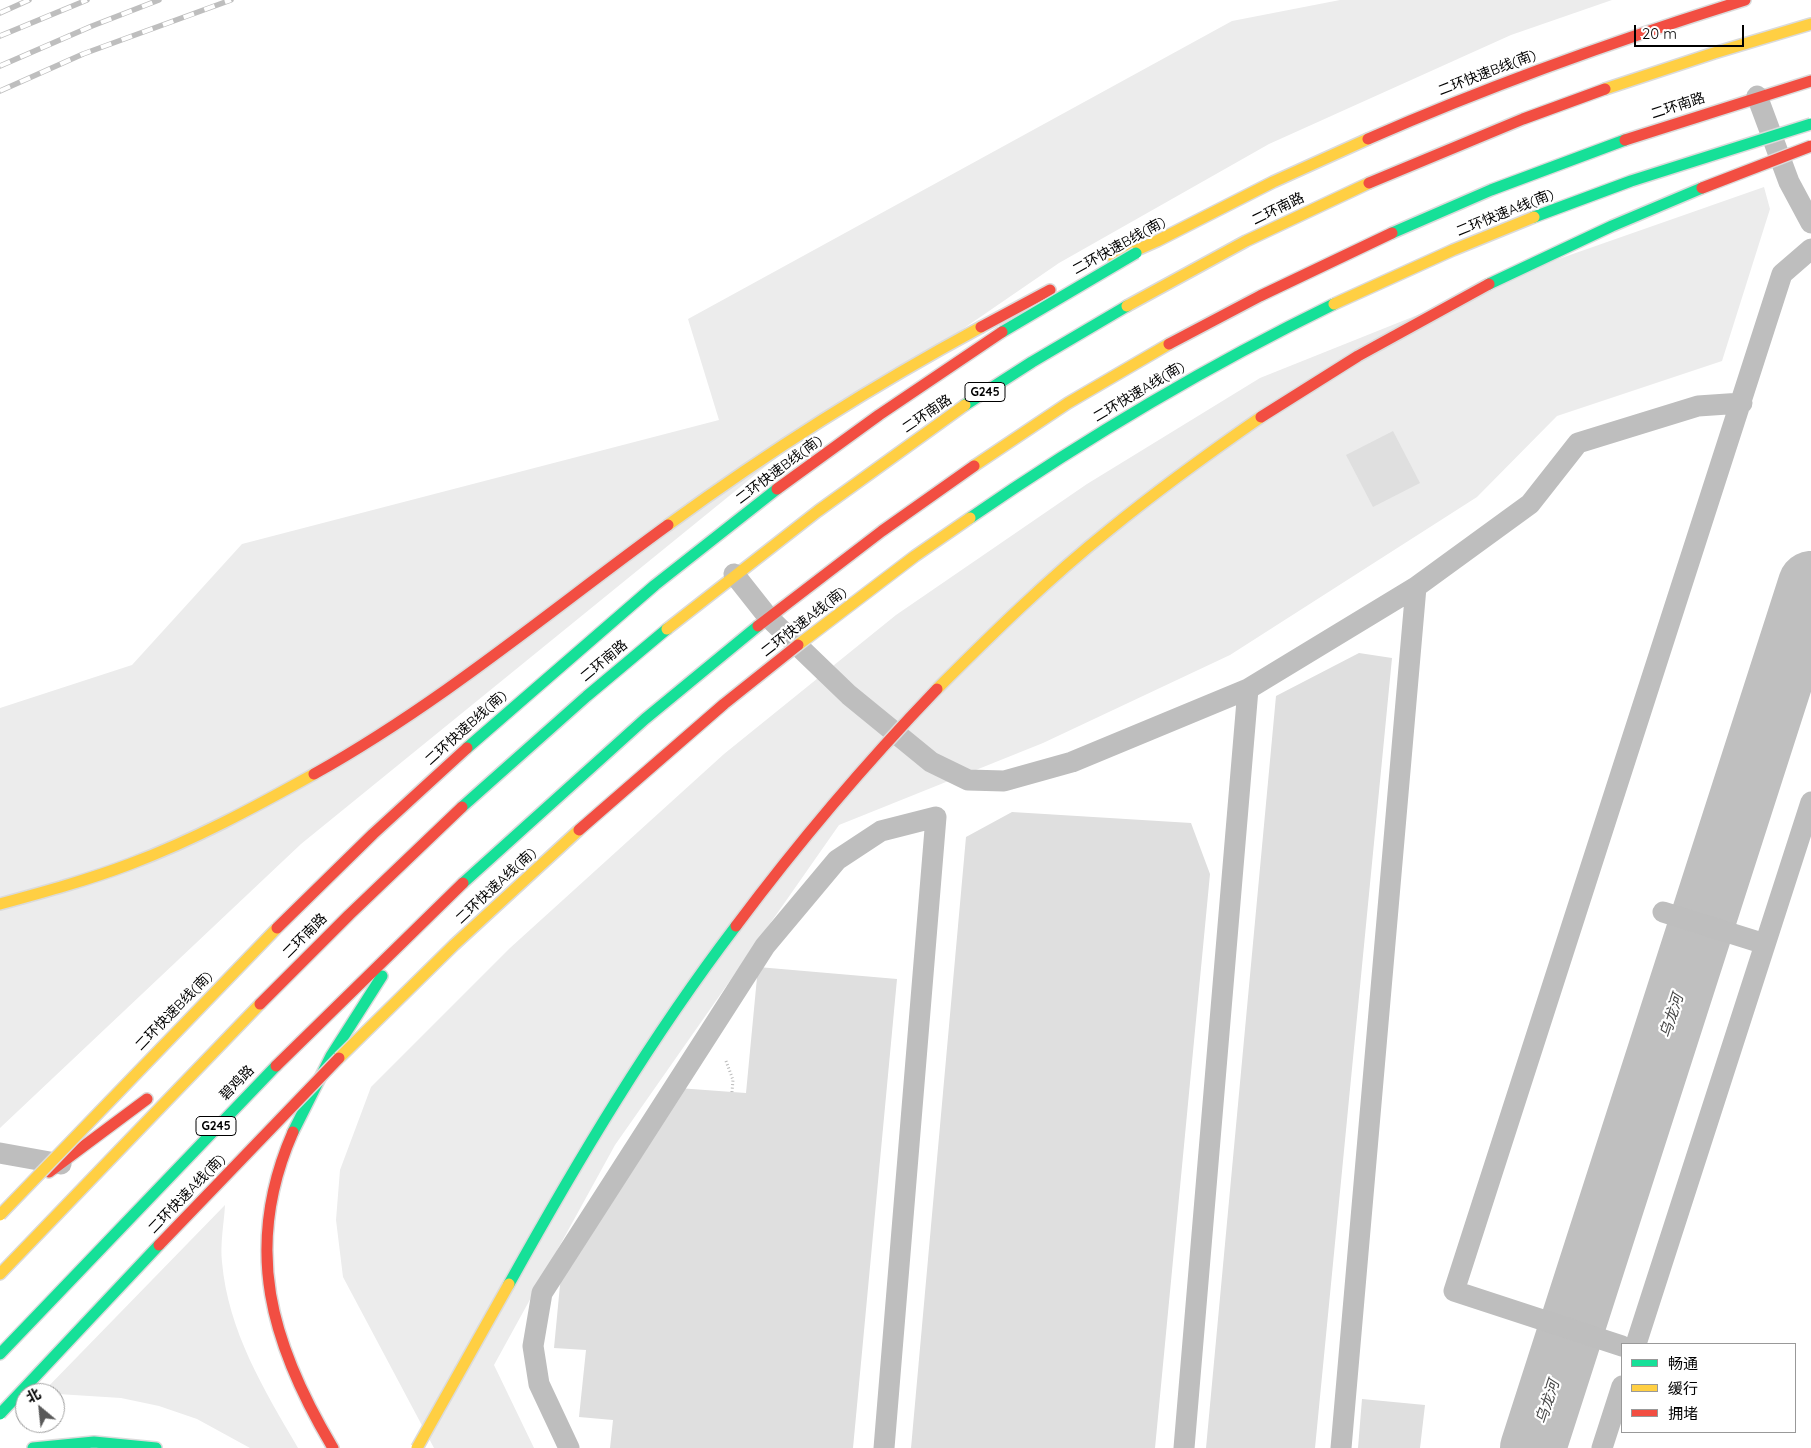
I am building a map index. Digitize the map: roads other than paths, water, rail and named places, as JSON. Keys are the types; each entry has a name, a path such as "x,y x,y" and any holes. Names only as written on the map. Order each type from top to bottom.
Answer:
{"main road":[{"name":"二环快速B线(南)","path":"0,1215 274,930 387,821 561,664 709,542 872,420 989,341 1136,253 1244,196 1408,121 1581,53 1745,0"},
{"name":"二环南路","path":"289,974 401,864 521,754 623,665 734,574 895,454 1067,340 1156,289 1246,241 1415,163 1510,123 1677,63 1811,24"},
{"name":"二环南路","path":"439,904 616,743 768,617 918,504 1095,387 1182,336 1358,247 1446,209 1613,143 1757,96 1811,81"},
{"name":"二环快速A线(南)","path":"0,1414 332,1066 523,881 650,767 720,708 802,643 950,532 1032,476 1159,397 1289,326 1461,247 1627,182 1707,154 1811,124"},
{"path":"417,1448 543,1221 585,1150 645,1054 718,948 854,780 940,688 994,634 1092,545 1193,465 1274,408 1349,361 1507,275 1613,225 1721,180 1811,146"},
{"path":"0,904 76,883 176,844 225,821 321,769 410,714 492,658 692,508 844,408 1032,299 1092,270 1136,253"},
{"path":"333,1448 305,1398 288,1362 276,1325 268,1286 266,1244 271,1199 284,1151 307,1098 339,1039 382,974 439,904"},
{"name":"碧鸡路","path":"0,1354 256,1084 439,904"},
{"path":"170,1080 289,974"},
{"name":"G245","path":"0,1274 289,974"},
{"path":"0,1204 62,1164 155,1092"},
{"path":"33,1448 71,1442 114,1442 156,1448"}],"lane":[{"path":"1757,96 1789,182 1811,223"},
{"path":"1621,1346 1454,1291 1742,403 1782,274 1811,249"},
{"path":"734,574 768,617 849,695 932,762 968,780 1004,781 1072,762 1248,689 1416,587 1530,504 1578,443 1698,406 1742,403"},
{"path":"1341,1448 1416,587"},
{"path":"1184,1448 1248,689"},
{"path":"1636,1343 1811,802"},
{"path":"569,1448 539,1384 533,1346 542,1293 764,946 837,860 881,831 936,817 884,1448"},
{"path":"1663,912 1765,944"},
{"path":"0,1153 62,1164"},
{"path":"1602,1448 1621,1389"}],"waterway":[{"name":"乌龙河","path":"1533,1448 1811,584"}],"railway":[{"path":"0,13 29,0"},
{"path":"0,36 87,0"},
{"path":"0,66 92,26 159,0"},
{"path":"0,91 83,54 231,0"}]}
